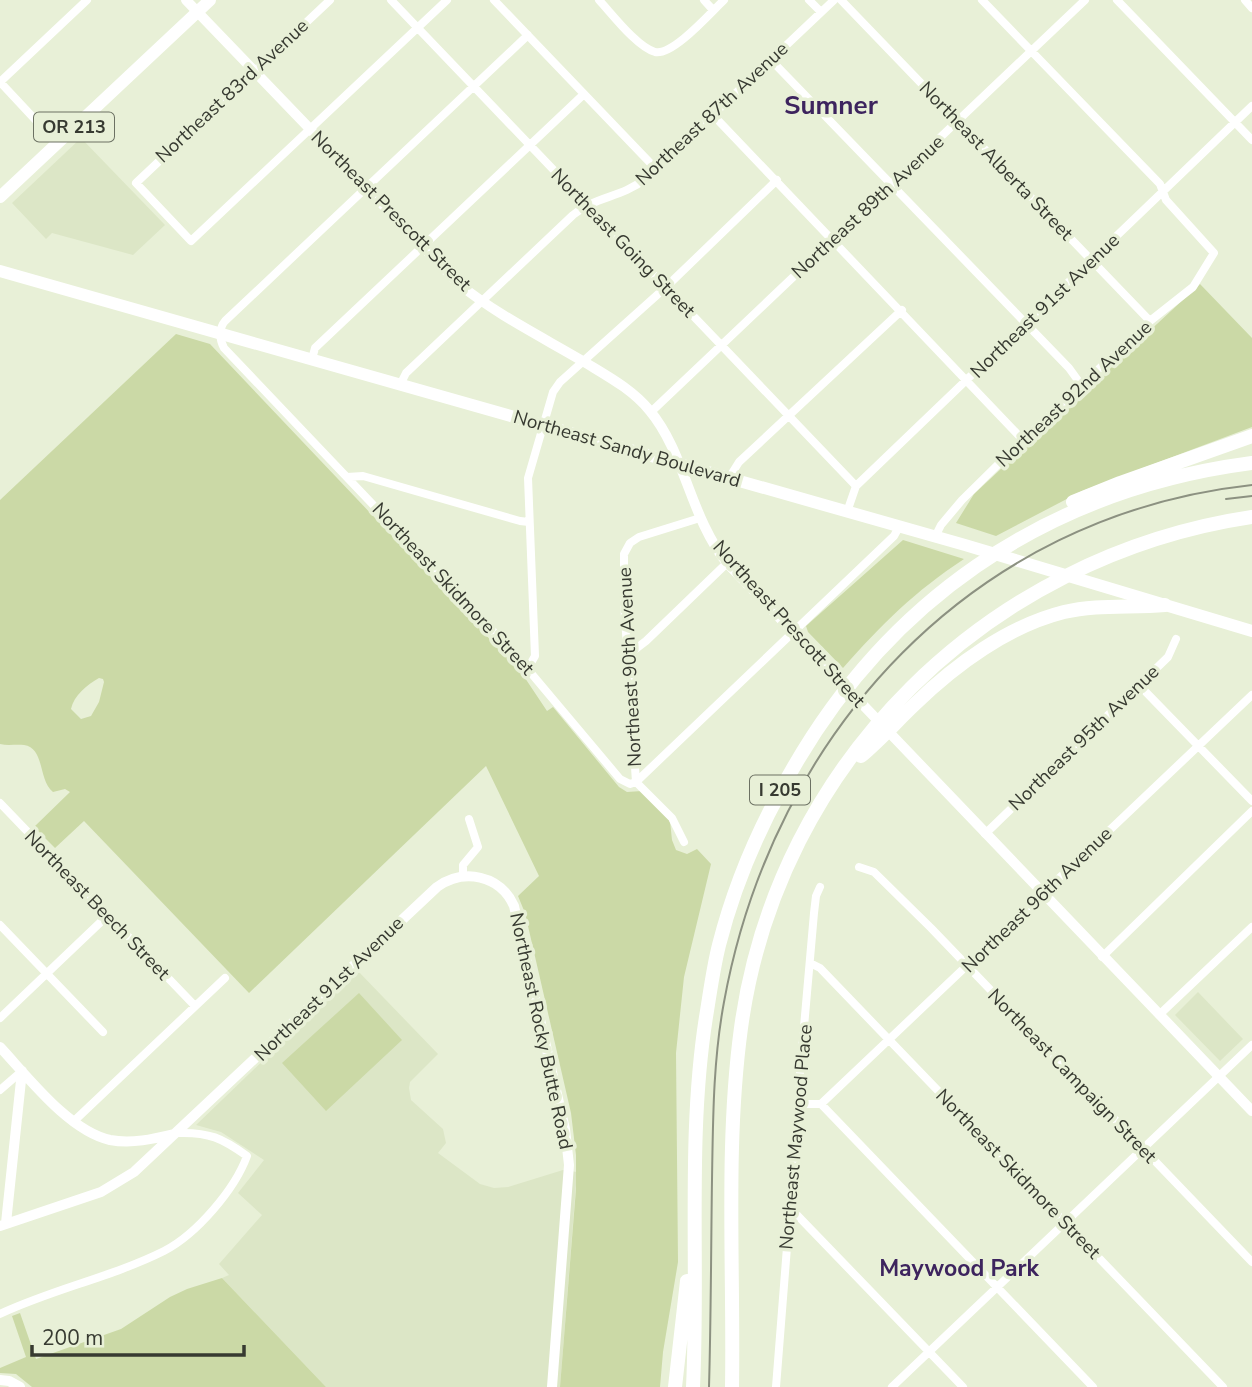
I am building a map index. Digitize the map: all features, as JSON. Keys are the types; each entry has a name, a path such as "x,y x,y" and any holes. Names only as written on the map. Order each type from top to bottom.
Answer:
{"highway":[{"path":"1017,540 1048,516 1095,493 1252,436"},
{"name":"I 205","path":"693,1387 699,1100 706,1019 722,934 742,873 763,825 813,735 841,694 875,652 932,598 973,567 1017,540 1063,517 1135,489 1185,475 1252,463"},
{"name":"I 205","path":"732,1387 735,1088 748,991 759,946 782,881 813,817 847,762 888,711 924,674 985,624 1026,597 1086,565 1146,541 1202,526 1252,517"},
{"path":"847,762 862,755 916,702 953,671 1026,626 1081,609 1165,605"},
{"path":"675,1387 687,1282 695,1267"}],"main road":[{"name":"OR 213","path":"0,197 210,0"},
{"name":"Northeast Sandy Boulevard","path":"0,271 965,545 1252,631"}],"street":[{"path":"57,143 0,82 87,0"},
{"name":"Northeast Prescott Street","path":"186,0 459,284 625,388 651,412 666,436 700,519 727,563 1252,1111"},
{"name":"Northeast 83rd Avenue","path":"310,129 191,241 135,183 330,0"},
{"name":"Northeast Going Street","path":"391,0 856,486"},
{"path":"310,129 447,0"},
{"path":"494,0 656,169"},
{"path":"598,0 641,44 655,52 668,50 724,0"},
{"path":"704,0 713,10"},
{"path":"809,0 821,12"},
{"name":"Northeast 87th Avenue","path":"400,385 405,373 587,204 626,192 656,169 834,0"},
{"name":"Northeast Alberta Street","path":"841,0 1150,321"},
{"path":"982,0 1160,184 1163,192"},
{"name":"Northeast 89th Avenue","path":"651,412 1084,0"},
{"path":"1117,0 1252,139"},
{"path":"1245,0 1252,8"},
{"path":"220,333 225,321 527,35"},
{"path":"771,60 1069,368 1082,386"},
{"path":"312,359 314,348 584,93"},
{"name":"Northeast 91st Avenue","path":"847,512 856,486 1252,106"},
{"path":"713,115 902,310 1023,440"},
{"path":"528,668 535,656 528,478 542,425 556,387 666,287 777,180"},
{"name":"Northeast 92nd Avenue","path":"935,537 940,525 962,500 1023,440 1150,321 1193,287 1214,253 1166,200 1163,192"},
{"path":"729,478 740,463 902,310"},
{"name":"Northeast Skidmore Street","path":"220,333 224,348 528,668 620,779 630,784 636,782 671,818 684,842"},
{"path":"347,477 363,476 520,522 529,522"},
{"name":"Northeast 90th Avenue","path":"636,782 624,603 625,554 628,546 639,537 700,519"},
{"path":"636,782 894,536 899,527"},
{"path":"629,654 727,563"},
{"name":"Northeast 95th Avenue","path":"985,834 1168,657 1176,639"},
{"path":"1139,685 1252,802"},
{"name":"Northeast 96th Avenue","path":"821,1104 1252,695"},
{"name":"Northeast Beech Street","path":"0,803 195,1006"},
{"path":"1102,957 1252,811"},
{"path":"463,876 463,865 477,851 479,843 469,819"},
{"name":"Northeast Campaign Street","path":"859,867 874,872 1252,1262"},
{"name":"Northeast 91st Avenue","path":"178,1132 432,892 448,881 463,876"},
{"name":"Northeast Rocky Butte Road","path":"463,876 491,881 503,889 512,902 565,1129 569,1165 552,1387"},
{"name":"Northeast Maywood Place","path":"776,1387 814,913 820,887"},
{"path":"0,1018 107,916"},
{"path":"0,925 103,1032"},
{"path":"1159,1015 1252,926"},
{"name":"Northeast Skidmore Street","path":"810,963 820,968 1223,1387"},
{"path":"74,1122 225,978"},
{"path":"892,1387 1252,1045"},
{"path":"0,1047 74,1122 102,1137 143,1141 178,1132 200,1133 217,1137 247,1156 237,1179 218,1203 193,1229 167,1250 0,1314"},
{"path":"22,1071 3,1225 89,1196 118,1183 143,1165 178,1132"},
{"path":"0,1090 22,1071"},
{"path":"800,1104 821,1104 1093,1387"},
{"path":"790,1211 798,1216 963,1387"},
{"path":"0,1380 20,1387"}],"shaded area":[{"path":"81,138 165,225 133,255 52,233 46,239 12,203"},
{"path":"1200,284 1252,338 1252,427 1082,491 996,536 956,523 974,494"},
{"path":"176,334 210,344 521,672 547,711 553,707 619,787 627,792 642,791 670,821 676,850 687,854 697,849 711,864 684,977 676,1053 678,1262 660,1387 560,1387 576,1189 576,1155 571,1113 525,913 518,896 539,876 486,766 249,993 84,821 55,848 34,827 70,792 65,789 53,792 48,787 38,758 31,747 0,744 0,500","holes":["99,678 103,679 99,702 91,716 81,719 71,709 75,699 90,684"]},
{"path":"903,540 964,559 900,609 843,668 808,632 806,626"},
{"path":"357,970 438,1054 410,1082 409,1088 411,1100 443,1129 446,1143 438,1153 480,1184 494,1188 508,1187 563,1170 577,1172 560,1387 326,1387 222,1278 229,1275 219,1264 262,1215 238,1193 264,1160 221,1132 196,1125"},
{"path":"1198,992 1243,1039 1220,1061 1175,1015"},
{"path":"359,993 402,1040 326,1111 282,1063"},
{"path":"222,1278 326,1387 32,1387 16,1374 0,1373 0,1368 26,1357 12,1316 20,1313 36,1359 121,1329 170,1297"}],"tram line":[{"path":"709,1387 713,1113 720,1024 749,903 788,812 839,728 902,654 975,591 1059,540 1151,505 1252,485"},
{"path":"1226,499 1252,496"}],"district":[{"name":"Sumner","path":"831,105"},
{"name":"Maywood Park","path":"959,1268"}]}
